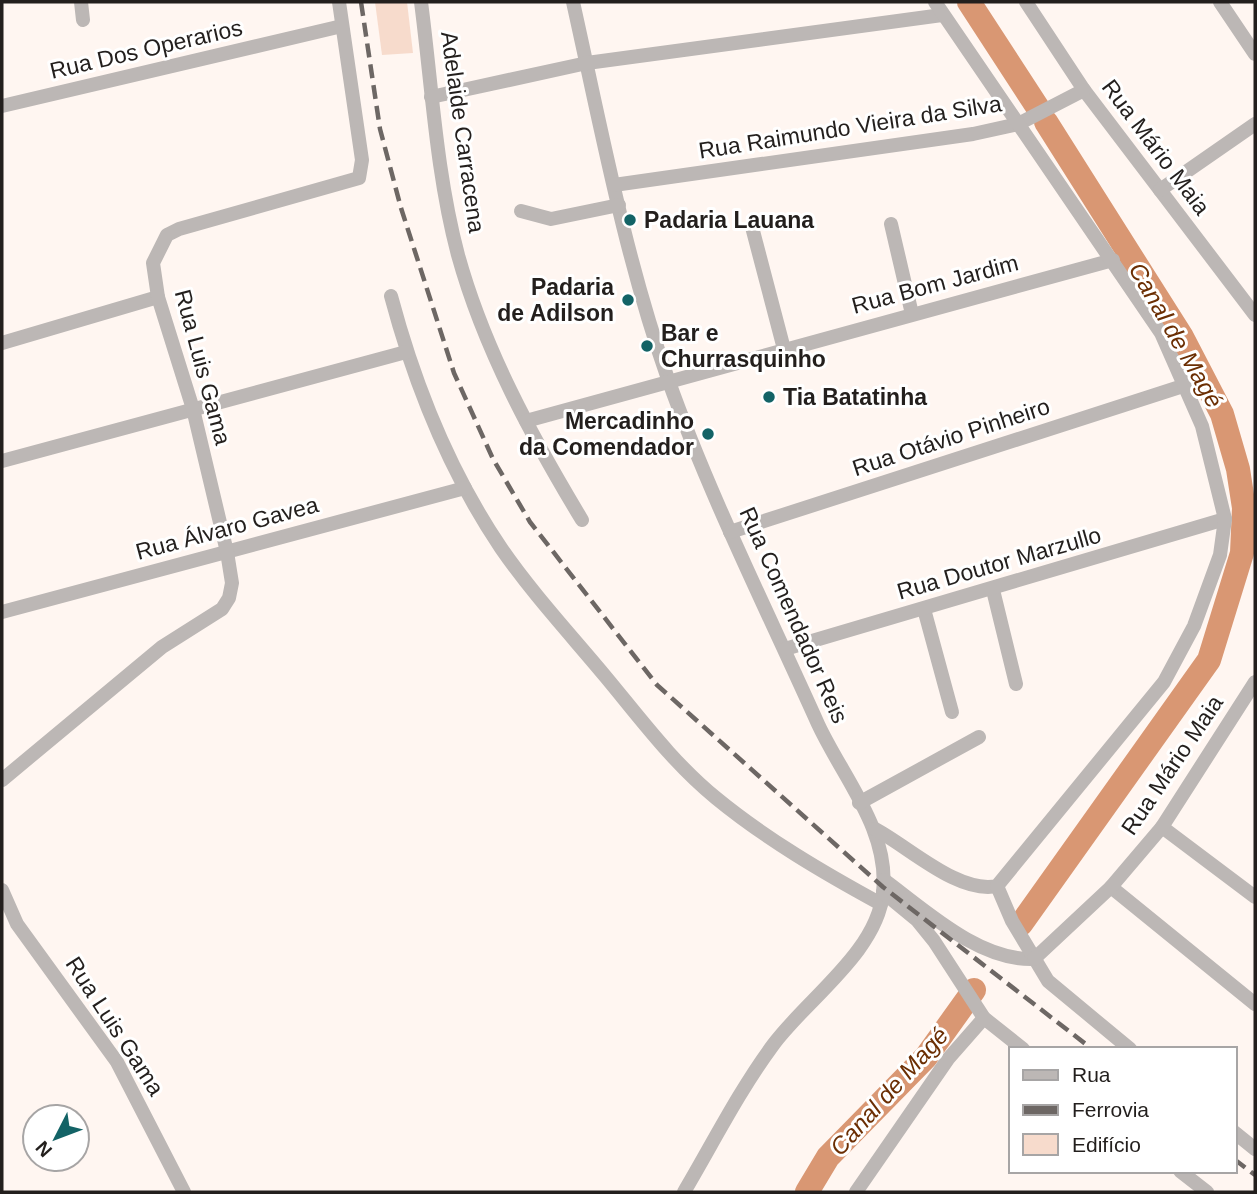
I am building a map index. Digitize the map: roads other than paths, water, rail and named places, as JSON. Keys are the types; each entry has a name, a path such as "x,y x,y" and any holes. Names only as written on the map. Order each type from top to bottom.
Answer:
{"street":[{"path":"81,2 83,20"},
{"name":"Rua Luis Gama","path":"2,780 162,647 222,609 229,598 232,583 227,552 193,409 158,297 153,263 167,235 179,229 359,178 362,159 339,2"},
{"name":"Rua Comendador Reis","path":"573,2 634,273 668,380 730,532 824,735 875,829 882,852 883,892"},
{"name":"Rua Mário Maia","path":"1026,2 1084,90 1253,306"},
{"path":"1220,2 1255,54"},
{"path":"431,97 587,63 939,8 1161,333 1202,426 1224,519 1220,555 1194,626 1164,682 997,886 973,887 957,880 875,829"},
{"name":"Adelaide Carracena","path":"422,9 442,172 464,276 487,338 526,421 582,520"},
{"name":"Rua Dos Operarios","path":"2,106 342,26"},
{"name":"Rua Raimundo Vieira da Silva","path":"614,185 933,141 1018,124 1084,90"},
{"path":"1160,190 1255,124"},
{"path":"521,211 551,219 619,205"},
{"path":"891,224 912,314"},
{"path":"752,227 784,349"},
{"name":"Rua Bom Jardim","path":"526,421 1113,260"},
{"path":"391,296 406,352 429,414 465,488 519,571 665,748 714,797 758,829 976,943 1020,960 1034,959"},
{"path":"2,343 158,297"},
{"path":"2,461 406,352"},
{"name":"Rua Otávio Pinheiro","path":"730,532 1186,386"},
{"name":"Rua Álvaro Gavea","path":"2,612 465,488"},
{"name":"Rua Doutor Marzullo","path":"785,649 993,590 1224,519"},
{"path":"993,590 1016,684"},
{"path":"923,609 952,712"},
{"name":"Rua Mário Maia","path":"1034,959 1111,887 1162,827 1255,682"},
{"path":"859,803 979,737"},
{"path":"1162,827 1255,897"},
{"path":"997,886 1048,981 1128,1047"},
{"path":"1111,887 1255,1004"},
{"name":"Rua Luis Gama","path":"2,890 17,924 117,1062 184,1192"},
{"path":"883,892 917,920 984,1018 1020,1047"},
{"path":"684,1192 771,1047 802,1009 862,946 883,892"},
{"path":"856,1192 948,1059 984,1018"},
{"path":"1236,1134 1255,1149"},
{"path":"1183,1173 1207,1192"}],"waterway":[{"name":"Canal de Magé","path":"969,2 1038,108"},
{"name":"Canal de Magé","path":"1021,924 1209,660 1242,553 1244,508 1238,469 1222,414 1182,337 1046,122"},
{"name":"Canal de Magé","path":"807,1192 828,1157 926,1057 974,990"}],"railway":[{"path":"361,2 380,129 401,208 454,373 493,459 530,522 657,685 883,887 1089,1047"},
{"path":"1236,1161 1255,1175"}],"place":[{"name":"Padaria Lauana","path":"630,220"},
{"name":"Padaria de Adilson","path":"628,300"},
{"name":"Bar e Churrasquinho","path":"647,346"},
{"name":"Tia Batatinha","path":"769,397"},
{"name":"Mercadinho da Comendador","path":"708,434"}]}
